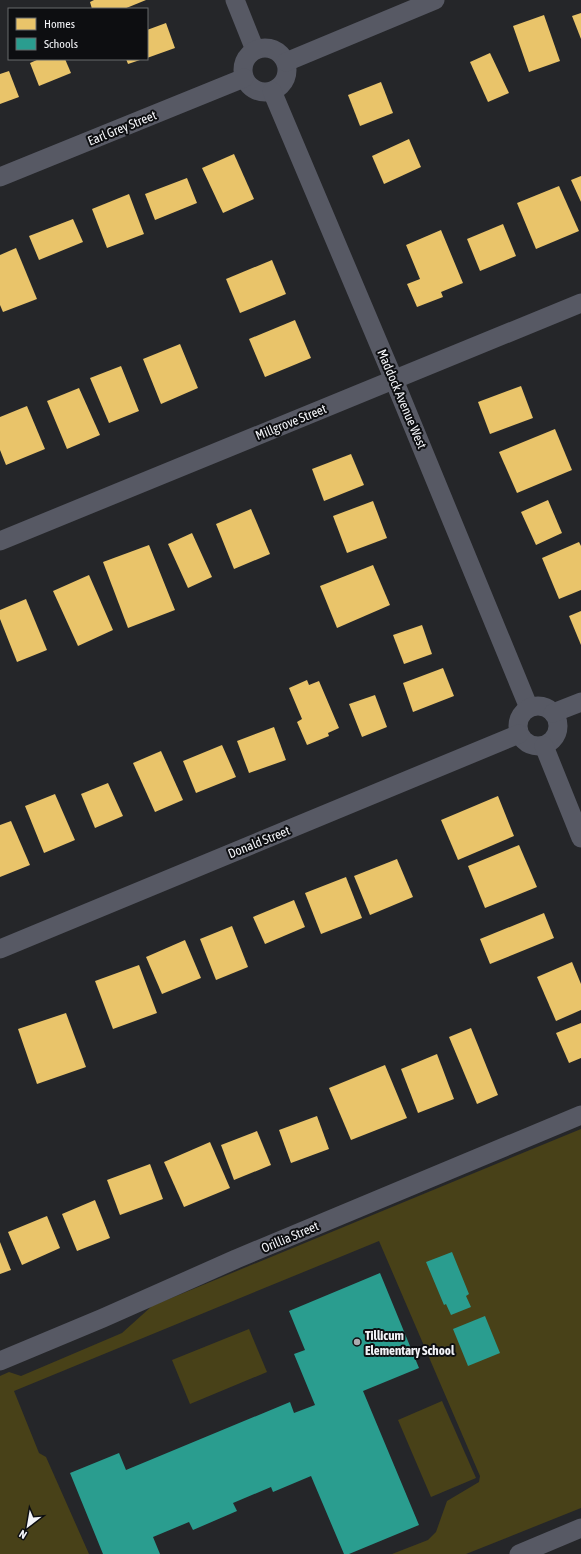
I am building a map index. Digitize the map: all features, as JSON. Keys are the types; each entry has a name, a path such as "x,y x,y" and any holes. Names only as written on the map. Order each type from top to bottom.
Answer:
{"street":[{"path":"235,0 255,50"},
{"path":"286,62 435,0"},
{"path":"262,48 276,51 286,62 287,69 283,82 272,91 259,91 253,88 244,78 243,65 250,54 255,50 262,48"},
{"name":"Earl Grey Street","path":"0,177 244,78"},
{"name":"Maddock Avenue West","path":"272,91 394,380 529,708"},
{"name":"Millgrove Street","path":"0,541 581,303"},
{"path":"553,713 581,702"},
{"path":"542,706 553,713 557,719 557,732 550,743 538,747 522,740 519,734 518,722 520,716 529,708 542,706"},
{"name":"Donald Street","path":"0,949 519,734"},
{"path":"544,746 581,838"},
{"name":"Orillia Street","path":"0,1361 103,1318 236,1259 581,1115"},
{"path":"519,1554 581,1528"}],"shaded area":[{"path":"581,1129 581,1508 466,1554 392,1554 428,1540 436,1532 447,1501 479,1482 480,1476 379,1241 14,1391 39,1453 46,1457 89,1554 0,1554 0,1376 9,1372 21,1376 122,1333 152,1306"},
{"path":"249,1329 267,1372 190,1404 172,1360"},
{"path":"442,1401 476,1478 431,1497 398,1420"}],"building: Homes":[{"path":"94,0 146,0 126,8 92,8 90,2"},
{"path":"581,13 581,39 572,16"},
{"path":"544,15 560,61 529,72 513,26"},
{"path":"166,23 175,48 148,58 148,30"},
{"path":"490,53 509,93 488,102 470,62"},
{"path":"37,60 65,60 71,73 39,86 30,63"},
{"path":"126,60 140,60 128,64"},
{"path":"9,71 19,97 0,104 0,74"},
{"path":"381,82 393,113 360,126 348,95"},
{"path":"409,139 421,167 384,184 372,156"},
{"path":"234,154 254,199 223,213 202,168"},
{"path":"581,176 581,202 571,180"},
{"path":"187,178 197,203 155,220 145,194"},
{"path":"559,186 579,231 536,249 517,203"},
{"path":"129,194 144,234 107,248 92,209"},
{"path":"73,219 83,242 39,260 29,236"},
{"path":"503,224 516,256 480,271 467,239"},
{"path":"441,230 463,283 441,292 443,297 417,307 407,284 420,279 406,245"},
{"path":"16,248 37,299 3,312 0,305 0,255"},
{"path":"272,260 286,294 240,313 226,279"},
{"path":"295,320 311,358 265,377 249,339"},
{"path":"180,344 198,388 161,404 143,359"},
{"path":"121,366 139,411 109,423 90,378"},
{"path":"521,386 533,418 490,434 478,402"},
{"path":"79,388 100,435 67,449 47,401"},
{"path":"27,406 45,449 6,465 0,450 0,417"},
{"path":"555,429 572,470 517,493 499,452"},
{"path":"351,454 364,485 324,501 312,469"},
{"path":"548,500 562,533 536,545 521,512"},
{"path":"373,501 387,538 347,553 333,516"},
{"path":"251,509 270,554 234,569 216,524"},
{"path":"192,533 212,577 188,588 168,544"},
{"path":"579,542 581,546 581,590 559,599 542,558"},
{"path":"149,545 175,610 128,628 103,562"},
{"path":"373,565 390,605 337,628 320,586"},
{"path":"89,575 113,630 78,646 53,591"},
{"path":"26,599 47,650 17,662 0,619 0,610"},
{"path":"581,611 581,645 569,616"},
{"path":"422,625 432,654 404,664 393,635"},
{"path":"443,668 454,696 413,712 403,683"},
{"path":"307,680 309,685 319,681 339,728 328,733 329,736 307,745 297,722 302,719 289,688"},
{"path":"375,695 387,727 362,737 349,704"},
{"path":"274,727 286,760 249,773 237,741"},
{"path":"222,745 236,777 196,793 183,761"},
{"path":"161,751 183,800 155,812 133,763"},
{"path":"108,783 123,816 95,828 81,794"},
{"path":"55,794 75,840 44,853 25,806"},
{"path":"498,796 514,836 458,860 441,820"},
{"path":"11,821 30,865 0,877 0,825"},
{"path":"519,845 537,887 485,908 468,866"},
{"path":"397,859 413,897 370,915 354,876"},
{"path":"346,877 362,918 321,934 305,893"},
{"path":"294,900 305,927 265,944 253,917"},
{"path":"544,913 554,938 490,964 480,939"},
{"path":"232,926 248,967 216,980 200,939"},
{"path":"185,940 201,978 162,994 146,957"},
{"path":"572,962 581,984 581,1010 556,1021 537,977"},
{"path":"139,965 157,1013 113,1029 95,981"},
{"path":"66,1013 86,1067 37,1084 18,1029"},
{"path":"581,1023 581,1058 569,1063 556,1033"},
{"path":"471,1028 498,1095 477,1104 449,1037"},
{"path":"437,1054 454,1099 418,1113 401,1069"},
{"path":"385,1065 407,1118 351,1140 329,1088"},
{"path":"317,1116 329,1149 291,1163 279,1130"},
{"path":"257,1131 271,1165 234,1180 221,1145"},
{"path":"210,1142 230,1188 184,1207 164,1162"},
{"path":"150,1164 163,1199 120,1215 107,1180"},
{"path":"95,1200 110,1238 77,1251 62,1214"},
{"path":"47,1216 60,1248 22,1265 8,1232"},
{"path":"0,1242 11,1270 0,1274"}],"building: Schools":[{"path":"452,1252 469,1294 466,1296 471,1307 451,1315 446,1304 444,1305 426,1262"},
{"path":"380,1273 419,1368 363,1391 419,1525 349,1554 344,1554 311,1476 273,1492 271,1487 233,1503 237,1511 193,1530 189,1522 153,1537 160,1554 103,1554 70,1473 119,1453 126,1470 290,1402 294,1413 315,1405 294,1354 305,1350 289,1311"},
{"path":"485,1316 500,1353 468,1366 453,1329"}],"place":[{"name":"Tillicum Elementary School","path":"357,1342"}]}
